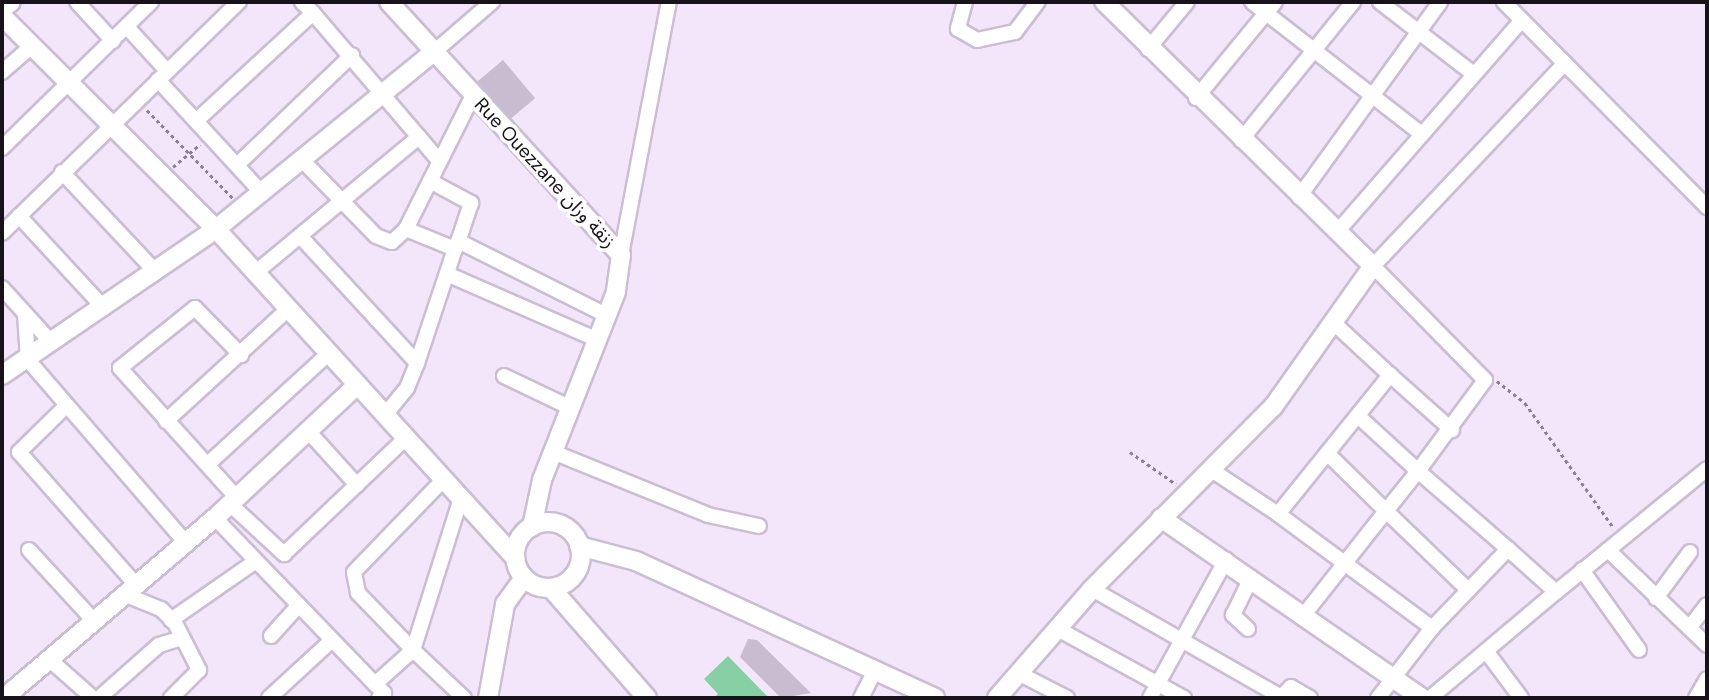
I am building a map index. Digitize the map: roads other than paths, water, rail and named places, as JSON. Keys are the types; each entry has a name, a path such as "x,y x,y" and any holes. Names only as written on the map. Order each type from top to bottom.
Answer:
{"street":[{"path":"2,9 11,2"},
{"path":"77,2 113,41"},
{"path":"2,148 151,2"},
{"path":"2,233 239,2"},
{"path":"302,2 384,91 439,161"},
{"name":"Rue Ouezzane زنقة وزان","path":"389,2 621,255 608,316 553,452 532,527"},
{"path":"2,375 52,344 243,209 492,2"},
{"path":"621,255 669,2"},
{"path":"965,2 958,29 977,40 1014,32 1038,2"},
{"path":"1104,2 1196,98 1373,266 1484,377 1483,390 1303,616"},
{"path":"1148,49 1186,2"},
{"path":"1252,2 1271,7 1314,50 1419,132"},
{"path":"1241,141 1353,2"},
{"path":"1380,2 1471,72"},
{"path":"1299,197 1440,2"},
{"path":"1504,2 1707,207"},
{"path":"1196,98 1271,7"},
{"path":"196,121 313,13"},
{"path":"2,16 216,229 515,558 524,578 551,588 647,698"},
{"path":"1337,232 1471,72 1521,20"},
{"path":"127,27 196,121 262,193"},
{"path":"2,72 31,47"},
{"path":"237,165 352,55"},
{"path":"997,698 1091,589 1273,407 1335,324 1373,266 1565,63"},
{"path":"302,160 384,242 406,229 473,95"},
{"path":"255,273 419,136"},
{"path":"62,172 156,272"},
{"path":"385,415 407,388 471,203 430,181"},
{"path":"19,216 104,308"},
{"path":"406,229 456,245 608,316"},
{"path":"300,236 417,363"},
{"path":"447,274 598,341"},
{"path":"5,297 52,344"},
{"path":"241,355 195,308 124,361 124,377 208,464 234,501 284,554 406,438"},
{"path":"166,421 287,310"},
{"path":"24,314 28,360 186,543"},
{"path":"1335,324 1452,430"},
{"path":"208,464 328,354"},
{"path":"1278,514 1359,417 1390,375"},
{"path":"504,376 571,408"},
{"path":"4,698 215,518 357,385"},
{"path":"66,406 19,452 132,590 172,620 199,675 171,698"},
{"path":"1359,417 1556,592"},
{"path":"308,431 357,485"},
{"path":"553,452 708,515 759,526"},
{"path":"1328,454 1468,590"},
{"path":"1210,469 1278,514 1433,628"},
{"path":"1430,698 1707,469"},
{"path":"444,479 353,577 363,600 464,698"},
{"path":"215,518 382,693 413,650 461,498"},
{"path":"1161,518 1226,560 1422,698"},
{"path":"515,558 521,537 532,527 554,523 579,546 636,561 935,698"},
{"path":"551,588 575,574 579,546"},
{"path":"1378,698 1433,628 1508,549"},
{"path":"29,550 95,622"},
{"path":"1608,550 1707,645"},
{"path":"1656,598 1690,552"},
{"path":"1150,698 1226,560"},
{"path":"172,620 256,561"},
{"path":"1582,570 1639,650"},
{"path":"488,698 505,604 524,578"},
{"path":"1248,629 1233,615 1251,579"},
{"path":"1091,589 1182,639 1280,698 1291,687 1310,698"},
{"path":"1689,628 1707,605"},
{"path":"271,636 298,606"},
{"path":"1056,628 1184,698"},
{"path":"50,660 96,698 159,645 179,639"},
{"path":"269,698 331,641"},
{"path":"1486,651 1521,698"},
{"path":"860,698 875,670"},
{"path":"1018,673 1067,698"},
{"path":"1696,698 1707,679"}]}
